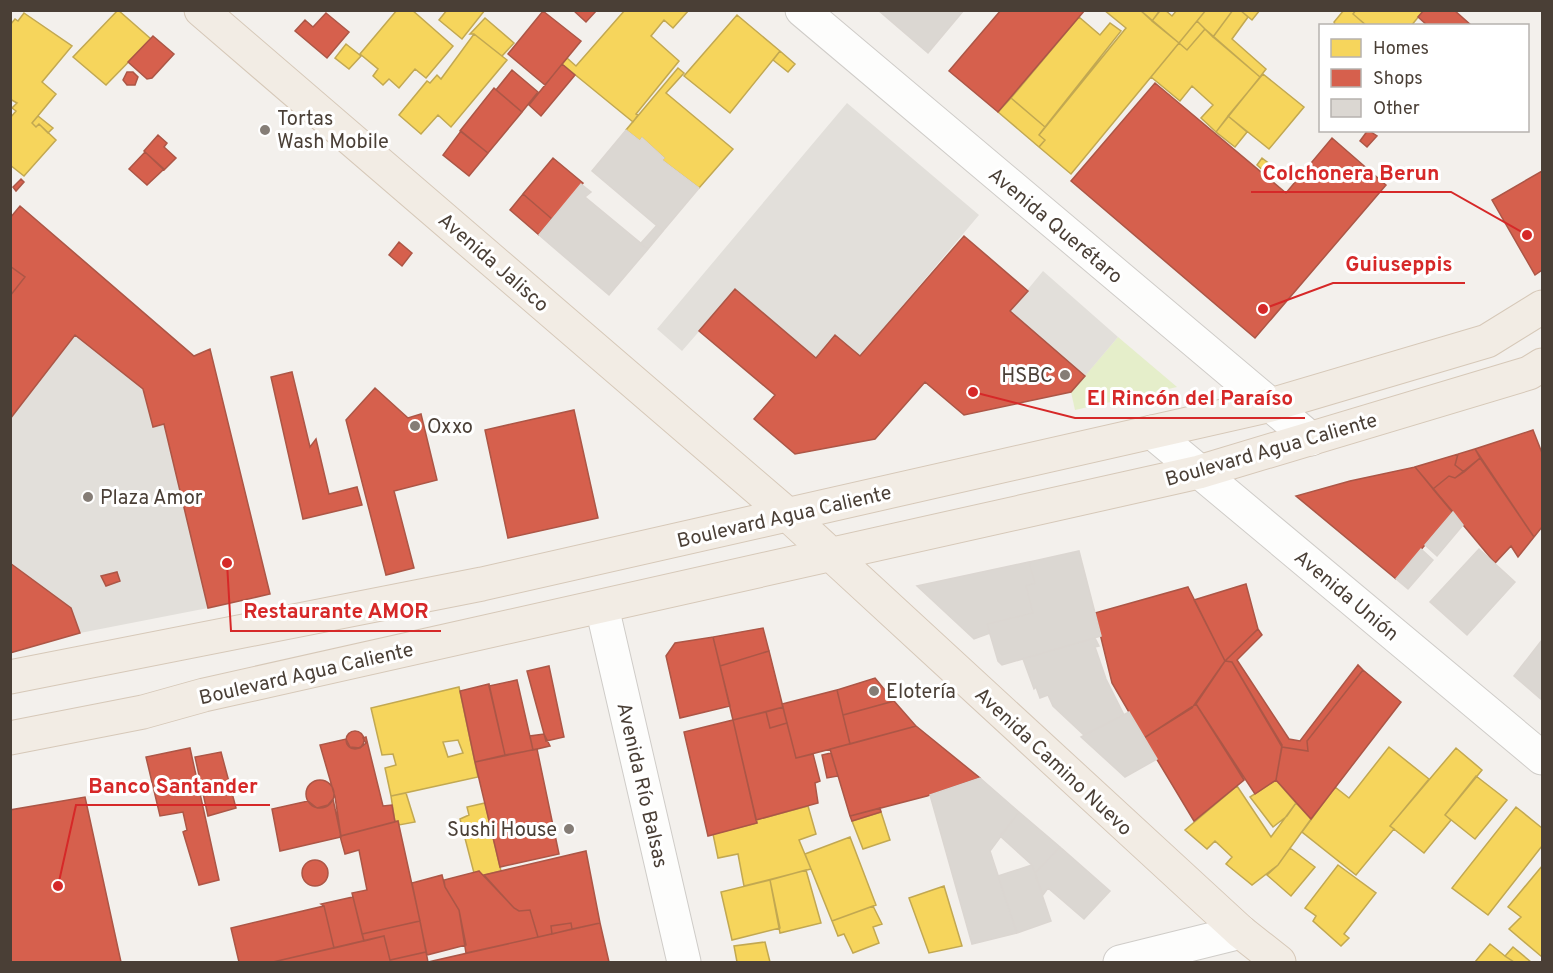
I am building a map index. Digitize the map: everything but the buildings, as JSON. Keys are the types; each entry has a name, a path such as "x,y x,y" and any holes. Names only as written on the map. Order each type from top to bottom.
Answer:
{"main road":[{"name":"Avenida Jalisco","path":"201,10 787,514 831,556"},
{"name":"Boulevard Agua Caliente","path":"10,677 482,584 1271,405 1487,341 1542,307"},
{"name":"Boulevard Agua Caliente","path":"10,738 143,712 204,695 1199,472 1529,373 1542,365"},
{"name":"Avenida Camino Nuevo","path":"831,556 1241,932 1279,963"}],"street":[{"name":"Avenida Querétaro","path":"802,10 1311,439"},
{"name":"Avenida Unión","path":"1152,432 1542,758"},
{"name":"Avenida Río Balsas","path":"602,607 684,963"},
{"path":"1120,963 1241,932"}],"green space":[{"path":"1118,337 1177,387 1075,410 1071,392"}],"shaded area":[{"path":"847,103 979,215 860,356 835,336 816,358 736,289 682,351 657,329"},
{"path":"1043,271 1118,337 1085,376 1010,311"},
{"path":"75,335 143,389 153,427 164,424 208,608 80,633 71,608 11,563 10,419"}],"place":[{"name":"Tortas Wash Mobile","path":"265,130"},
{"name":"Colchonera Berun","path":"1527,235"},
{"name":"Guiuseppis","path":"1263,309"},
{"name":"HSBC","path":"1065,375"},
{"name":"El Rincón del Paraíso","path":"973,392"},
{"name":"Oxxo","path":"415,426"},
{"name":"Plaza Amor","path":"88,497"},
{"name":"Restaurante AMOR","path":"227,563"},
{"name":"Elotería","path":"874,691"},
{"name":"Sushi House","path":"569,829"},
{"name":"Banco Santander","path":"58,886"}]}
